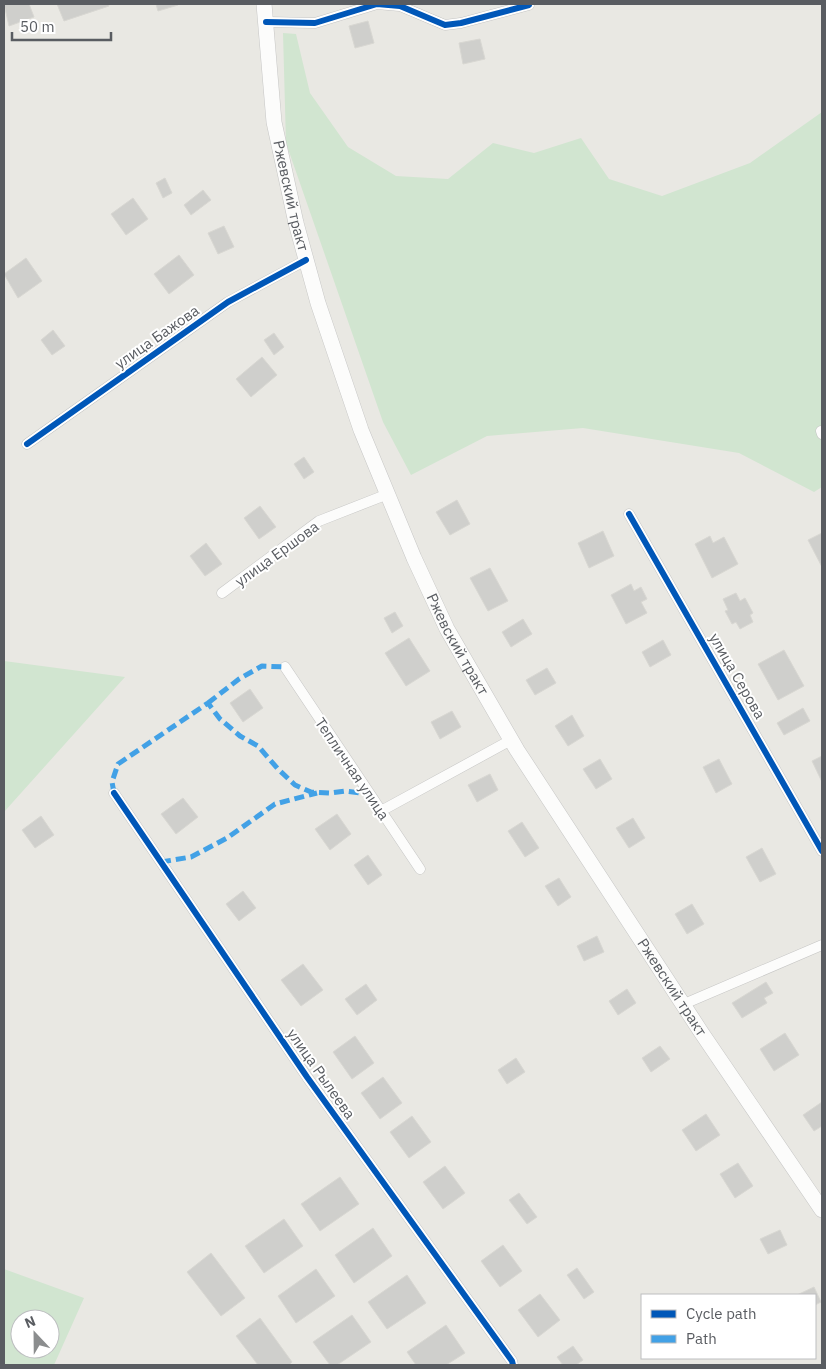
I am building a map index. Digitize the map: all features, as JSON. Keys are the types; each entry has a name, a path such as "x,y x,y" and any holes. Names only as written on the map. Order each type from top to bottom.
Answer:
{"main road":[{"name":"Ржевский тракт","path":"264,4 274,122 306,260 318,303 361,430 447,630 511,740 822,1210"}],"street":[{"path":"266,22 315,23 377,4 400,6 445,25 461,23 529,5"},
{"name":"улица Бажова","path":"27,444 228,302 306,260"},
{"name":"улица Ершова","path":"222,593 319,521 388,494"},
{"name":"улица Серова","path":"629,514 822,851"},
{"name":"Тепличная улица","path":"285,667 420,869"},
{"path":"380,811 511,740"},
{"name":"улица Рылеева","path":"114,793 307,1077 512,1361 513,1365"},
{"path":"684,1004 822,945"}],"green space":[{"path":"283,33 296,34 310,93 348,147 396,176 448,179 493,143 534,153 581,138 609,179 662,196 750,163 822,112 822,487 814,492 739,453 583,428 487,436 411,475 383,422 286,143"},
{"path":"4,661 125,677 4,812"},
{"path":"4,1269 84,1298 60,1352 60,1309 10,1309 10,1359 57,1359 54,1365 4,1365"}],"building":[{"path":"4,4 29,4 34,17 9,26"},
{"path":"57,4 108,4 109,6 64,21"},
{"path":"156,4 177,4 178,5 158,11"},
{"path":"368,21 374,43 355,48 349,26"},
{"path":"480,39 485,59 463,64 459,43"},
{"path":"165,178 172,193 163,198 156,183"},
{"path":"203,190 211,200 191,215 184,205"},
{"path":"133,198 148,219 126,235 111,214"},
{"path":"224,226 234,247 218,254 208,233"},
{"path":"179,255 194,275 169,294 154,274"},
{"path":"26,258 42,281 18,298 4,274"},
{"path":"53,330 65,346 52,355 41,340"},
{"path":"274,333 284,347 274,355 264,340"},
{"path":"262,357 277,375 251,397 236,379"},
{"path":"304,457 314,472 304,479 294,464"},
{"path":"457,500 470,524 450,535 436,512"},
{"path":"260,506 276,527 259,539 244,518"},
{"path":"603,531 614,556 589,568 578,543"},
{"path":"822,533 822,567 808,540"},
{"path":"710,536 713,543 724,537 738,564 712,578 695,544"},
{"path":"206,543 222,564 205,576 190,556"},
{"path":"490,568 508,601 488,611 470,578"},
{"path":"631,584 634,591 641,587 647,599 641,602 647,613 626,624 611,595"},
{"path":"736,593 740,601 745,598 753,613 750,615 753,622 740,629 736,622 732,624 725,611 728,610 723,599"},
{"path":"395,612 403,626 392,633 384,618"},
{"path":"523,619 532,634 511,647 502,632"},
{"path":"409,638 430,671 406,686 385,653"},
{"path":"663,640 671,655 650,667 642,652"},
{"path":"784,650 804,686 778,700 758,664"},
{"path":"547,668 556,683 535,695 526,680"},
{"path":"250,689 263,708 243,722 230,703"},
{"path":"803,708 810,721 784,735 777,723"},
{"path":"452,711 461,727 440,739 431,722"},
{"path":"572,715 584,736 568,746 555,726"},
{"path":"822,756 822,782 812,761"},
{"path":"600,759 612,779 596,789 583,769"},
{"path":"719,759 732,784 716,793 703,767"},
{"path":"490,774 498,790 477,802 468,785"},
{"path":"183,798 198,817 176,834 161,814"},
{"path":"337,814 351,834 330,850 315,829"},
{"path":"41,816 54,835 35,848 22,830"},
{"path":"633,818 645,838 629,848 616,828"},
{"path":"522,822 539,848 525,857 508,831"},
{"path":"762,848 776,874 760,882 746,857"},
{"path":"368,855 382,875 368,885 354,865"},
{"path":"559,878 571,897 558,906 545,886"},
{"path":"243,891 256,908 239,921 226,904"},
{"path":"692,904 704,924 687,934 675,914"},
{"path":"597,936 604,952 584,961 577,946"},
{"path":"303,964 323,990 301,1006 281,980"},
{"path":"766,982 773,993 764,998 767,1003 742,1018 732,1003"},
{"path":"366,984 377,1000 357,1015 345,999"},
{"path":"627,989 636,1003 618,1015 609,1001"},
{"path":"785,1033 799,1055 774,1071 760,1049"},
{"path":"355,1036 374,1063 352,1079 333,1052"},
{"path":"660,1046 670,1059 651,1072 642,1058"},
{"path":"516,1058 525,1072 507,1084 498,1070"},
{"path":"383,1077 402,1103 380,1119 361,1093"},
{"path":"822,1102 822,1126 814,1131 803,1115"},
{"path":"706,1114 720,1135 696,1151 682,1130"},
{"path":"412,1116 431,1142 409,1158 390,1132"},
{"path":"738,1163 753,1186 735,1198 720,1174"},
{"path":"445,1166 465,1193 443,1209 423,1182"},
{"path":"340,1177 359,1204 320,1231 301,1204"},
{"path":"519,1193 537,1217 527,1224 509,1200"},
{"path":"284,1219 303,1246 264,1273 245,1246"},
{"path":"373,1228 392,1256 354,1283 335,1255"},
{"path":"780,1230 787,1245 768,1254 760,1239"},
{"path":"503,1245 522,1271 500,1287 481,1261"},
{"path":"211,1253 245,1298 221,1316 187,1272"},
{"path":"577,1268 594,1292 584,1299 567,1275"},
{"path":"316,1269 335,1296 296,1323 278,1296"},
{"path":"407,1275 426,1303 387,1329 368,1302"},
{"path":"814,1287 821,1302 816,1304 816,1294 799,1294"},
{"path":"540,1294 560,1320 538,1337 518,1310"},
{"path":"352,1315 371,1342 337,1365 330,1365 313,1342"},
{"path":"260,1318 292,1362 289,1365 258,1365 236,1336"},
{"path":"446,1325 465,1353 446,1365 416,1365 407,1352"},
{"path":"573,1346 583,1360 576,1365 563,1365 557,1357"}],"marked path":[{"path":"208,703 239,679 262,666 285,667"},
{"path":"114,793 112,782 118,764 208,703 220,719 240,736 258,746 295,785 311,792 330,793 345,791 369,794"},
{"path":"161,862 191,857 227,838 275,804 317,793"}],"cycle path":[{"path":"266,22 315,23 377,4 400,6 445,25 461,23 529,5"},
{"path":"27,444 228,302 306,260"},
{"path":"629,514 822,851"},
{"path":"114,793 307,1077 512,1361 513,1365"}]}
